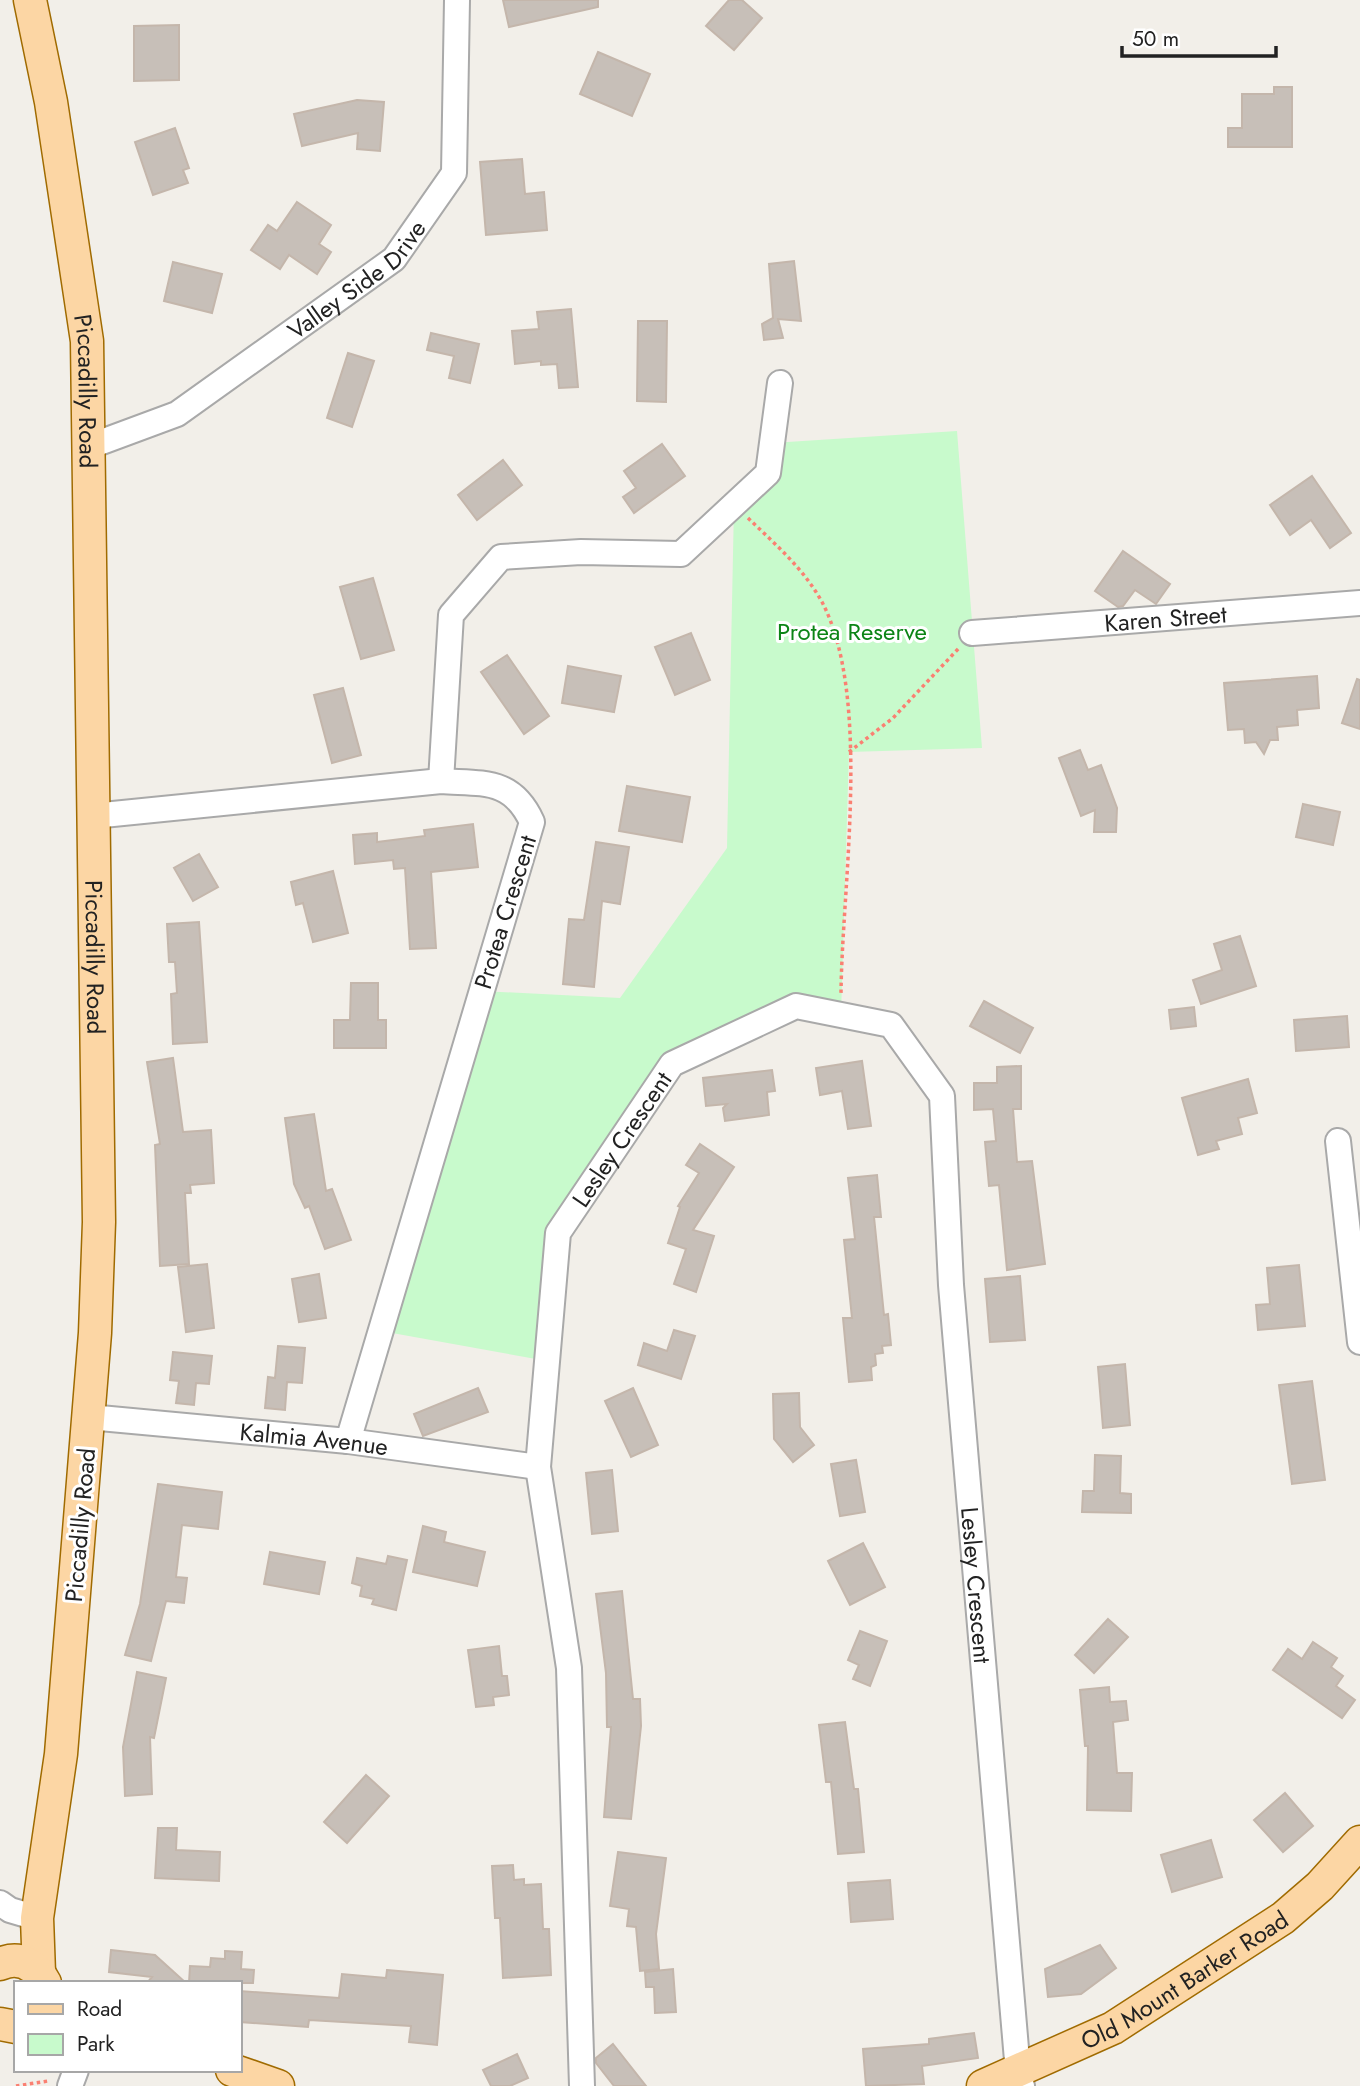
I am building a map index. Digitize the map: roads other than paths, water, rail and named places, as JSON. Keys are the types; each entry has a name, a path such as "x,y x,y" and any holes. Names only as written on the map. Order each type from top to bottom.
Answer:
{"main road":[{"name":"Piccadilly Road","path":"30,0 51,102 87,341 99,1222 95,1333 61,1754 37,1918 44,1980"},
{"name":"Old Mount Barker Road","path":"984,2086 1020,2079 1113,2028 1283,1918 1320,1886 1360,1842"},
{"path":"0,1961 37,1918"},
{"path":"0,1961 19,1960 44,1980"},
{"path":"238,2072 278,2086"}],"street":[{"name":"Valley Side Drive","path":"89,447 177,414 394,259 454,173 457,0"},
{"path":"441,781 451,615 501,557 581,552 681,554 768,473 780,383"},
{"name":"Karen Street","path":"972,634 1360,603"},
{"name":"Protea Crescent","path":"93,816 441,781 495,785 523,802 532,822 348,1441"},
{"name":"Lesley Crescent","path":"582,2086 569,1668 538,1467 558,1233 672,1063 796,1006 891,1025 942,1096 952,1299 1020,2079"},
{"path":"1338,1141 1360,1342"},
{"name":"Kalmia Avenue","path":"89,1417 348,1441 538,1467"},
{"path":"0,1903 10,1910 37,1918"}],"park label":[{"name":"Protea Reserve","path":"852,631"}]}
